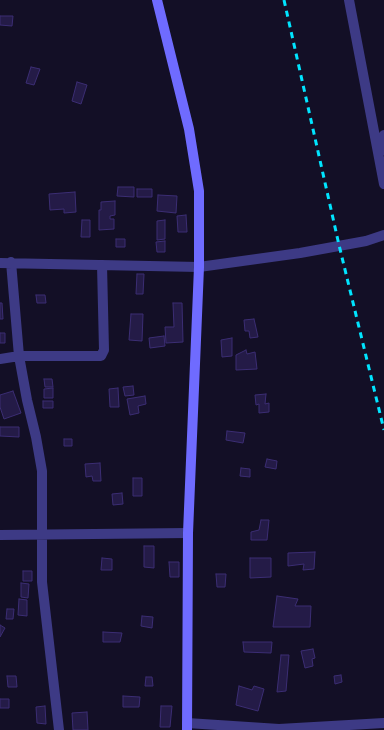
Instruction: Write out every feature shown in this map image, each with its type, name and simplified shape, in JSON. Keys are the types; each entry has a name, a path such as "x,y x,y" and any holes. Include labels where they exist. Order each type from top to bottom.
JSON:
{"street":[{"path":"157,0 189,129 199,191 199,267 188,533 187,727 280,730 381,726"},
{"path":"349,0 384,184"},
{"path":"379,156 384,135"},
{"path":"0,263 11,262 199,267 300,253 366,241 384,235"},
{"path":"11,262 19,356 42,471 42,582 59,730"},
{"path":"0,359 19,356 101,356 104,350 102,265"},
{"path":"0,535 188,533"}],"building":[{"path":"0,16 13,16 12,26 0,25"},
{"path":"31,67 40,69 34,85 26,83"},
{"path":"77,82 87,85 81,104 72,101"},
{"path":"118,187 134,187 134,197 117,196"},
{"path":"137,189 152,189 152,197 137,197"},
{"path":"75,192 76,212 64,213 64,209 50,210 49,194"},
{"path":"158,195 177,196 176,213 157,211"},
{"path":"115,201 115,215 110,216 110,219 114,219 114,229 99,230 99,210 101,210 101,202"},
{"path":"186,215 187,232 178,232 177,216"},
{"path":"82,220 90,220 90,237 81,237"},
{"path":"165,220 165,239 157,240 157,221"},
{"path":"116,239 125,239 125,247 116,247"},
{"path":"165,241 165,252 157,252 156,242"},
{"path":"137,274 144,274 143,294 136,294"},
{"path":"36,295 45,295 46,303 37,303"},
{"path":"0,303 2,303 3,319 0,319"},
{"path":"173,303 182,303 183,342 166,343 165,327 174,327"},
{"path":"131,314 143,314 142,341 129,340"},
{"path":"254,319 258,337 250,338 249,331 245,331 244,320"},
{"path":"0,333 5,333 5,343 0,343"},
{"path":"164,336 165,346 150,348 149,338"},
{"path":"232,338 232,356 222,357 221,340"},
{"path":"246,350 247,354 255,352 257,369 236,370 236,355"},
{"path":"44,379 52,379 53,387 45,387"},
{"path":"133,386 134,395 125,396 123,387"},
{"path":"53,388 53,398 44,398 44,389"},
{"path":"118,388 119,407 110,407 109,389"},
{"path":"13,391 21,413 4,419 0,407 0,395"},
{"path":"266,394 265,404 269,403 269,412 259,413 259,404 256,405 255,395"},
{"path":"145,396 146,404 138,406 139,413 130,415 127,399"},
{"path":"43,401 53,401 53,408 43,408"},
{"path":"0,427 19,427 19,437 0,436"},
{"path":"227,431 245,433 243,443 226,440"},
{"path":"64,439 72,439 72,446 64,446"},
{"path":"267,459 277,461 276,469 265,467"},
{"path":"100,463 101,481 93,481 92,476 86,477 85,464"},
{"path":"241,468 250,469 250,477 240,476"},
{"path":"133,478 142,478 142,496 133,496"},
{"path":"122,493 123,504 113,505 112,494"},
{"path":"261,520 269,520 267,540 251,540 251,532 259,530"},
{"path":"144,546 154,546 154,568 144,567"},
{"path":"315,552 314,569 303,570 304,564 288,566 288,553"},
{"path":"102,558 112,559 112,570 101,570"},
{"path":"250,558 271,558 271,577 250,578"},
{"path":"169,562 179,562 179,577 170,577"},
{"path":"23,571 32,571 32,581 23,581"},
{"path":"216,574 226,574 225,587 217,587"},
{"path":"21,583 29,584 28,598 21,597"},
{"path":"277,596 298,599 295,606 311,606 310,627 273,627"},
{"path":"19,599 27,600 27,616 18,615"},
{"path":"7,609 14,609 13,619 6,619"},
{"path":"142,616 153,617 152,628 141,626"},
{"path":"0,625 5,628 0,637"},
{"path":"103,632 122,633 120,642 103,642"},
{"path":"243,642 272,642 271,653 244,652"},
{"path":"313,649 315,658 312,659 313,666 305,668 301,651"},
{"path":"281,655 289,655 286,691 277,692"},
{"path":"341,675 342,682 335,684 334,676"},
{"path":"7,676 16,676 17,687 8,687"},
{"path":"146,677 152,677 153,686 145,686"},
{"path":"239,686 252,690 254,686 264,689 258,711 236,705"},
{"path":"123,696 140,697 139,707 123,707"},
{"path":"0,699 9,699 9,708 0,708"},
{"path":"45,706 46,724 37,723 36,707"},
{"path":"161,706 172,706 170,727 160,727"},
{"path":"87,712 88,730 73,730 72,713"}],"railway":[{"path":"284,0 339,245 384,430"}]}
